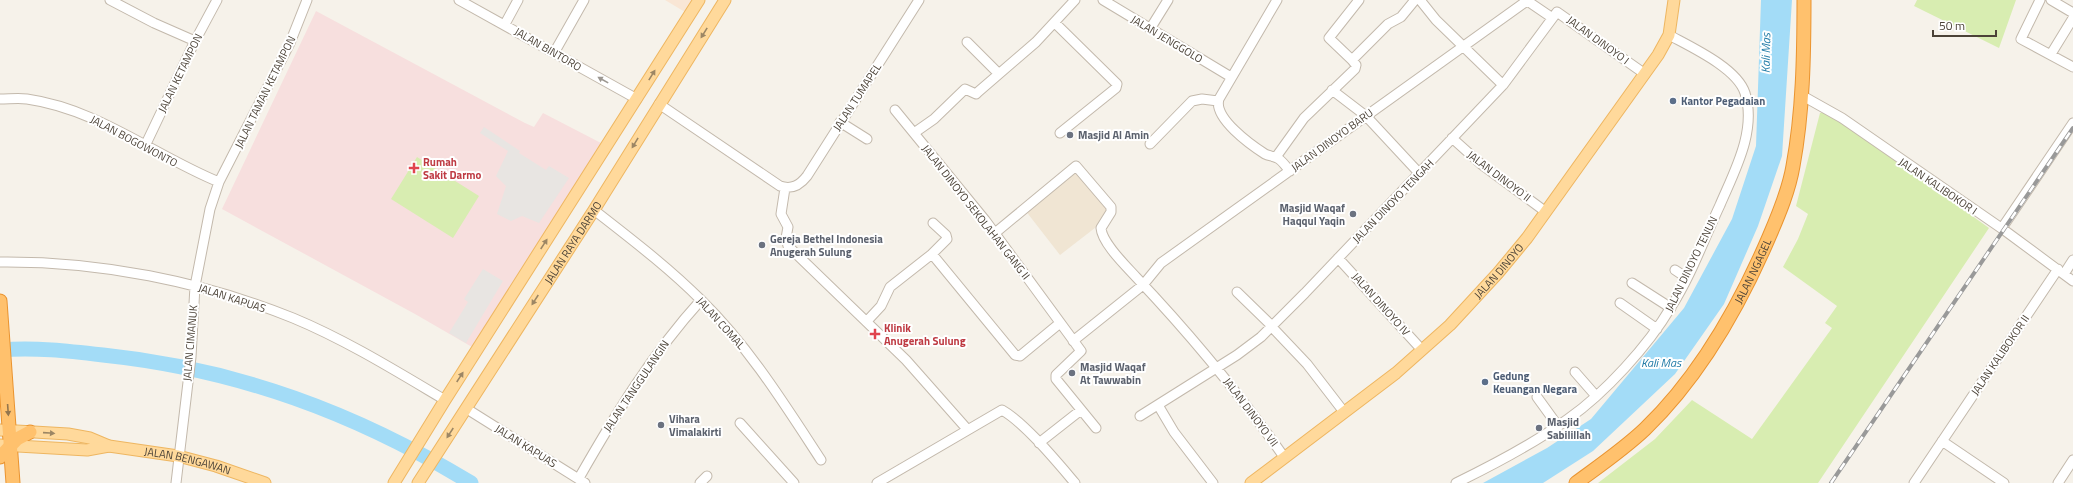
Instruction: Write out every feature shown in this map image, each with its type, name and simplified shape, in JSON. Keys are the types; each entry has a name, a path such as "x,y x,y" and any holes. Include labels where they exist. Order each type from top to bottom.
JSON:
{"highway":[{"name":"JALAN NGAGEL","path":"1576,483 1624,447 1656,418 1698,367 1733,311 1758,263 1790,181 1796,143 1800,95 1804,0"},
{"path":"0,301 6,445 13,483"},
{"path":"0,457 6,445 30,432"}],"main road":[{"name":"JALAN RAYA DARMO","path":"394,483 699,0"},
{"name":"JALAN RAYA DARMO","path":"420,480 594,210 725,0"},
{"name":"JALAN DINOYO","path":"1251,483 1396,374 1450,325 1498,273 1546,212 1664,46 1669,35 1674,0"},
{"name":"JALAN BENGAWAN","path":"5,430 90,438 109,446 178,456 216,466 265,483"},
{"name":"JALAN BENGAWAN","path":"6,445 87,450 109,446"}],"street":[{"path":"110,0 154,23 195,41"},
{"name":"JALAN KETAMPON","path":"145,146 195,41 217,0"},
{"name":"JALAN TAMAN KETAMPON","path":"219,182 287,50 307,0"},
{"name":"JALAN BINTORO","path":"459,0 505,24 637,99"},
{"path":"505,24 518,0"},
{"path":"554,53 584,0"},
{"name":"JALAN TUMAPEL","path":"788,188 804,180 919,0"},
{"path":"914,132 934,119 965,89 976,94 998,73 1021,56 1055,23 1075,0"},
{"name":"JALAN JENGGOLO","path":"1103,0 1231,78"},
{"path":"1150,29 1168,0"},
{"path":"1277,0 1218,101 1218,106 1237,134 1266,154 1276,157 1290,171"},
{"path":"1276,157 1304,118 1355,69 1356,65 1352,60 1329,38 1359,0"},
{"path":"1352,60 1388,24 1398,19 1415,0"},
{"path":"1420,0 1436,20 1503,85"},
{"path":"1527,0 1551,17"},
{"name":"JALAN DINOYO BARU","path":"1073,341 1143,285 1161,263 1527,0"},
{"path":"2040,0 2021,39 2023,42 2051,54 2073,67"},
{"path":"2051,0 2073,13"},
{"name":"JALAN DINOYO I","path":"1551,17 1557,12 1560,13 1645,74"},
{"name":"JALAN DINOYO TENGAH","path":"1140,416 1246,349 1271,326 1503,85 1551,17"},
{"path":"2051,54 2073,18"},
{"path":"1055,23 1117,84 1116,88 1060,133"},
{"name":"JALAN DINOYO TENUN","path":"1456,483 1558,426 1596,396 1657,329 1671,308 1686,278 1740,156 1746,134 1747,106 1745,93 1729,72 1669,35"},
{"path":"967,42 998,73"},
{"path":"1332,90 1366,116 1419,173"},
{"name":"JALAN KALIBOKOR I","path":"1800,95 1836,115 2002,228 2073,281"},
{"name":"JALAN BOGOWONTO","path":"0,99 27,99 80,113 105,124 184,167 219,182"},
{"path":"1150,144 1192,102 1202,99 1218,101"},
{"path":"659,104 788,188 781,214 788,227 786,238 788,246 906,360 967,429"},
{"name":"JALAN DINOYO SEKOLAHAN GANG II","path":"894,110 914,132 995,233 1073,341"},
{"path":"840,122 867,139"},
{"path":"2002,228 2073,123"},
{"name":"JALAN DINOYO II","path":"1452,138 1481,164 1546,212"},
{"name":"JALAN DINOYO VII","path":"995,233 1073,166 1077,166 1111,207 1111,212 1101,228 1103,235 1118,257 1217,368 1284,457"},
{"name":"JALAN CIMANUK","path":"176,483 186,388 191,357 195,286 210,209 219,182"},
{"name":"JALAN COMAL","path":"594,210 664,266 701,300 742,347 787,409 821,460"},
{"path":"867,321 882,306 890,287 932,254 947,237 933,223"},
{"path":"932,254 1015,355 1020,356 1058,320"},
{"name":"JALAN DINOYO IV","path":"1338,258 1358,277 1422,350"},
{"name":"JALAN KALIBOKOR II","path":"1914,483 2061,272 2073,260"},
{"name":"JALAN KAPUAS","path":"0,262 43,262 86,267 164,278 195,286 293,318 348,345 445,400"},
{"path":"1675,270 1686,278"},
{"path":"1632,283 1671,308"},
{"path":"1238,292 1307,364 1344,412"},
{"name":"JALAN TANGGULANGIN","path":"582,481 610,422 655,356 701,300"},
{"path":"1620,303 1657,329"},
{"path":"1073,341 1081,351 1080,354 1056,376 1056,379 1096,428"},
{"path":"1575,372 1596,396"},
{"path":"1537,397 1558,426"},
{"path":"1158,405 1174,432 1212,483"},
{"name":"JALAN KAPUAS","path":"467,409 582,481"},
{"path":"877,483 967,429 1002,410 1009,414 1039,443 1075,483"},
{"path":"1039,443 1081,410"},
{"path":"740,423 794,483"},
{"path":"1942,441 2004,483"},
{"path":"2058,483 2073,460"},
{"path":"700,483 707,476"}],"shaded area":[{"path":"665,0 693,0 685,12"},
{"name":"Rumah Sakit Darmo","path":"316,11 525,123 534,127 543,113 601,143 472,347 415,314 222,209"},
{"path":"484,127 520,151 519,153 546,170 549,166 569,178 539,223 522,216 511,221 497,214 506,186 496,176 508,151 480,133"},
{"path":"1076,166 1110,209 1100,224 1060,255 1025,210"},
{"path":"483,269 503,281 466,343 449,333 468,302 464,299"}],"green space":[{"path":"1917,0 2016,0 1999,48 1914,6"},
{"path":"1827,112 1989,228 1818,483 1598,483 1655,439 1692,400 1752,439 1832,328 1825,323 1837,306 1783,267 1798,239 1808,214 1796,206 1820,113"},
{"path":"417,157 479,196 453,238 391,199"}],"water":[{"name":"Kali Mas","path":"1761,0 1792,0 1782,156 1758,226 1724,304 1675,374 1593,451 1543,483 1483,483 1547,448 1591,419 1684,308 1732,219 1756,146"}],"waterway":[{"path":"0,350 39,349 103,355 201,371 248,383 339,415 384,435 471,483"}],"railway":[{"path":"1831,483 2073,128"}],"place":[{"name":"Kantor Pegadaian","path":"1673,101"},
{"name":"Masjid Al Amin","path":"1070,135"},
{"name":"Rumah Sakit Darmo","path":"414,168"},
{"name":"Masjid Waqaf Haqqul Yaqin","path":"1353,214"},
{"name":"Gereja Bethel Indonesia Anugerah Sulung","path":"762,245"},
{"name":"Klinik Anugerah Sulung","path":"875,334"},
{"name":"Masjid Waqaf At Tawwabin","path":"1072,373"},
{"name":"Gedung Keuangan Negara","path":"1485,382"},
{"name":"Vihara Vimalakirti","path":"661,425"},
{"name":"Masjid Sabilillah","path":"1539,428"}]}
